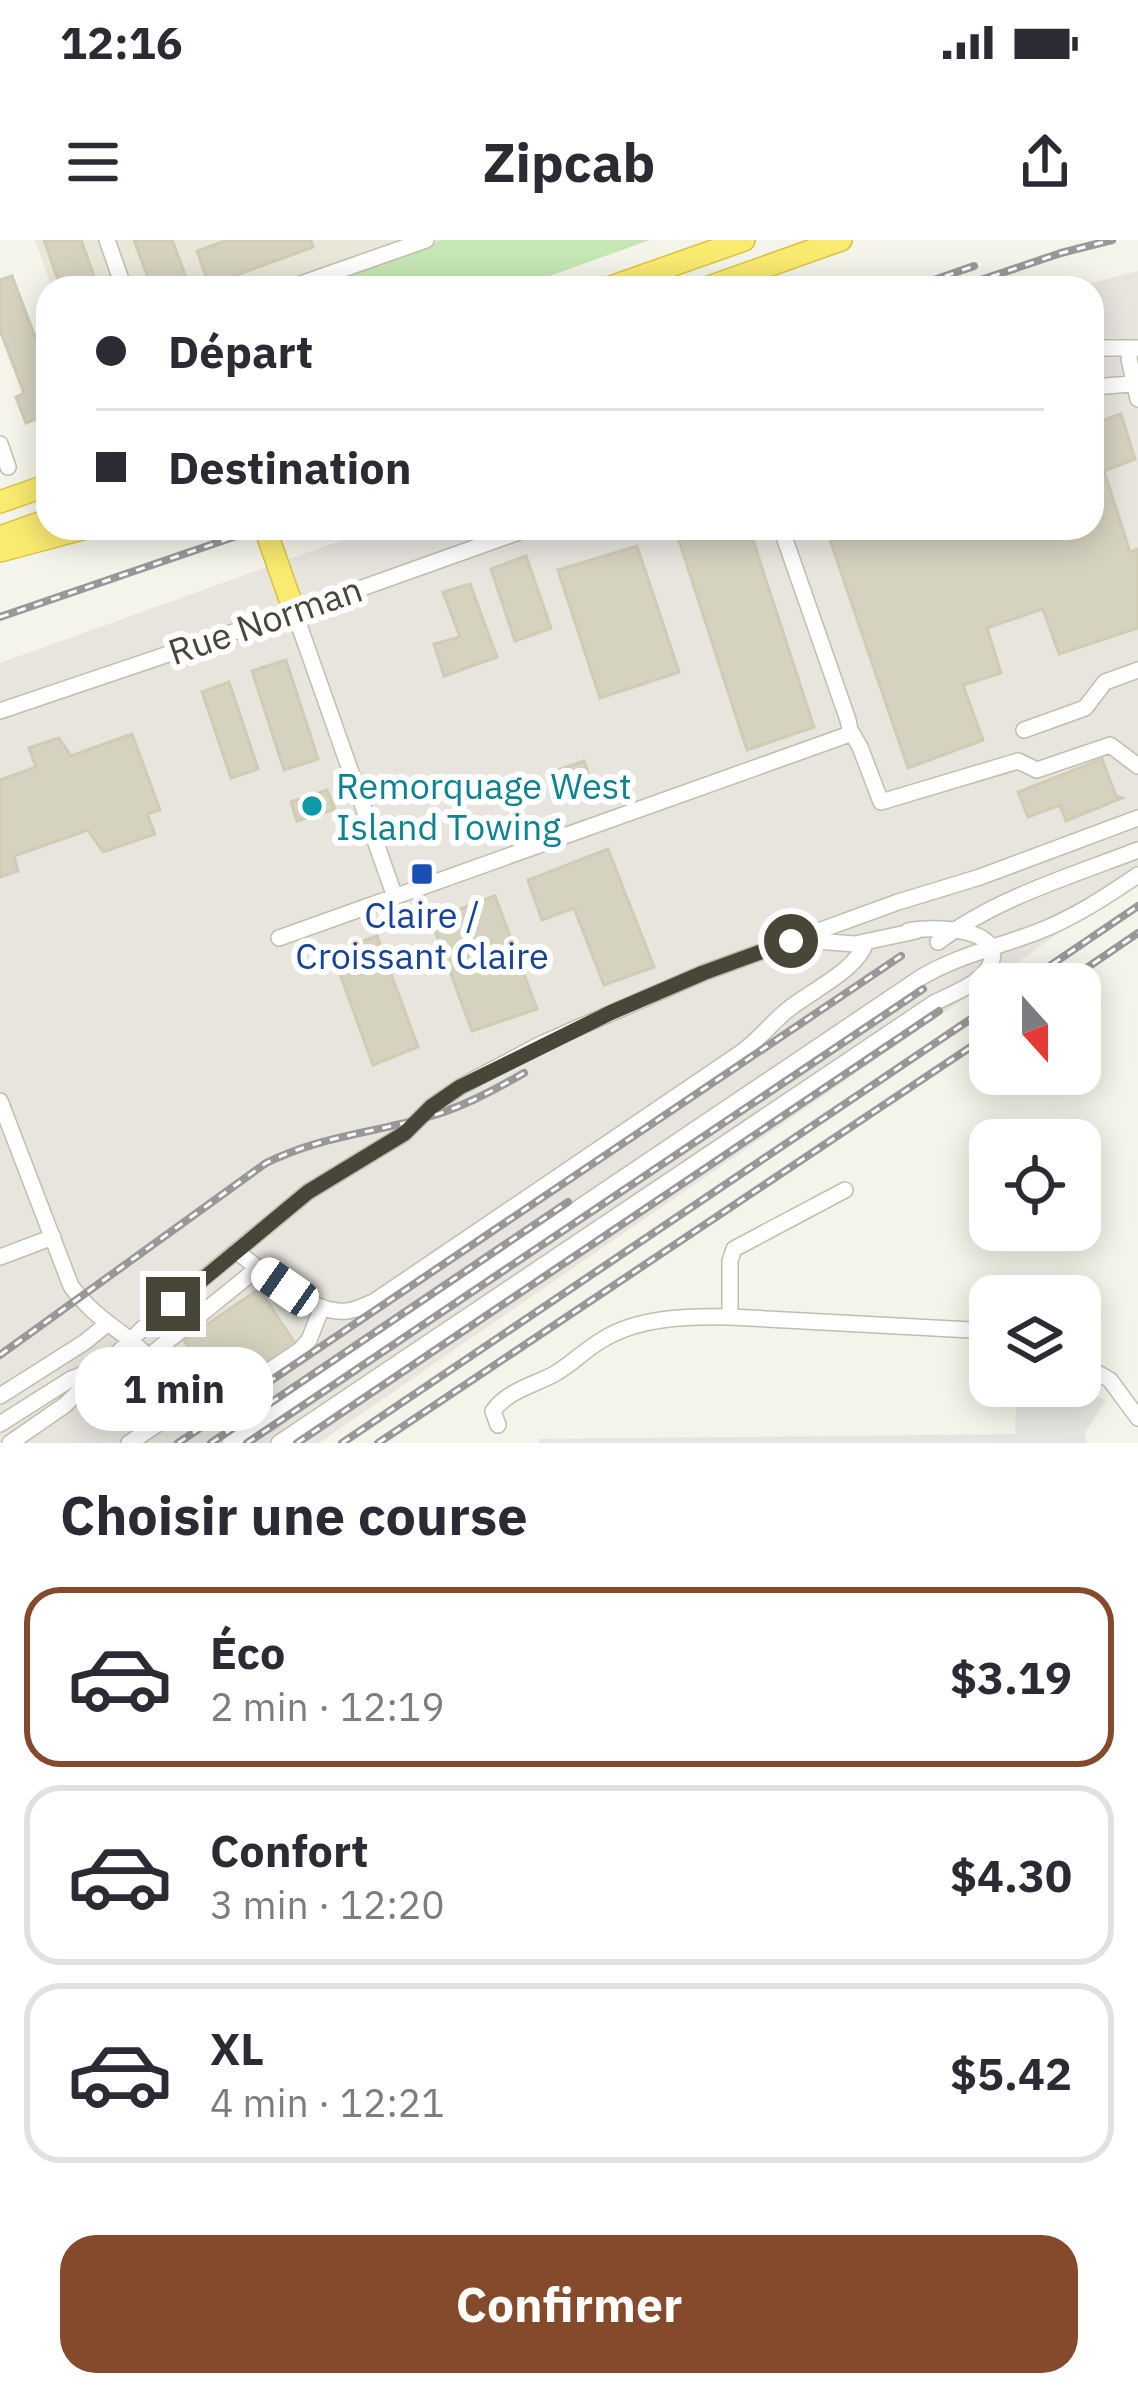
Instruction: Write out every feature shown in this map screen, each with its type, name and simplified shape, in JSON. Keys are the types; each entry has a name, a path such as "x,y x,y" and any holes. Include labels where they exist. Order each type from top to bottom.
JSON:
{"highway":[{"path":"642,276 744,240"},
{"path":"740,276 842,240"},
{"path":"0,502 36,489"},
{"path":"0,537 36,524"},
{"path":"0,551 41,540"},
{"path":"269,540 294,611"}],"street":[{"path":"107,240 120,276"},
{"path":"323,276 426,240"},
{"path":"1104,388 1135,392 1129,359 1134,348"},
{"path":"0,444 8,467"},
{"name":"Rue Norman","path":"0,711 496,540"},
{"path":"785,540 850,730 881,802 1018,761 1037,770 1110,745 1138,766"},
{"path":"294,611 395,897"},
{"path":"1024,730 1085,707 1105,682 1138,670"},
{"path":"279,938 837,740 850,730"},
{"path":"10,1443 52,1415 131,1340 308,1192 405,1133 460,1087 703,973 1138,818"},
{"path":"938,942 1024,895 1138,850"},
{"path":"230,1443 900,991 946,964 1075,916 1138,875"},
{"path":"279,1443 986,971 992,960 989,949 973,934 957,929 927,928 866,942 824,944 813,933"},
{"path":"908,931 925,932 938,942 946,964 943,991 934,1003"},
{"path":"236,1251 322,1307 348,1311 375,1301 752,1045 783,1013 851,963 866,942"},
{"path":"0,1101 71,1286 87,1308 148,1357 190,1419 200,1417 300,1350 322,1307"},
{"path":"730,1317 730,1261 736,1246 844,1190"},
{"path":"0,1257 52,1237"},
{"path":"148,1357 258,1268"},
{"path":"498,1425 493,1411 501,1400 555,1374 599,1341 617,1332 678,1318 969,1330"},
{"path":"0,1396 107,1324"},
{"path":"171,1390 203,1369"},
{"path":"0,1424 71,1379 87,1373 94,1376"},
{"path":"1101,1375 1111,1380 1138,1418"},
{"path":"129,1443 215,1386"}],"shaded area":[{"path":"35,240 441,240 340,276 48,276"},
{"path":"1138,271 1138,879 1016,963 969,963 969,995 319,1443 0,1443 0,663 343,540 1104,540 1104,280"},
{"path":"1101,1398 1106,1400 1085,1433 1087,1443 539,1443 539,1439 1015,1434 1016,1407 1101,1407"}],"green space":[{"path":"441,240 650,240 550,276 340,276"}],"building":[{"path":"44,240 81,240 94,276 57,276"},
{"path":"134,240 172,240 186,276 148,276"},
{"path":"228,240 311,240 313,247 234,276 206,276 197,251"},
{"path":"12,276 36,339 36,419 26,423 16,397 24,393 0,330 0,280"},
{"path":"1121,414 1135,459 1104,471 1104,420"},
{"path":"1104,471 1130,552 1138,549 1138,628 1059,654 1043,609 987,628 1001,673 963,685 983,740 908,768 830,540 1104,540"},
{"path":"679,540 753,540 814,727 747,750"},
{"path":"637,546 679,672 600,698 558,570"},
{"path":"526,556 551,628 515,641 491,569"},
{"path":"470,584 497,657 444,676 434,644 460,637 443,592"},
{"path":"286,660 318,759 284,770 252,671"},
{"path":"229,682 258,769 231,778 202,692"},
{"path":"132,734 160,810 147,814 155,834 103,852 88,830 14,856 18,871 0,877 0,780 36,767 29,748 59,738 71,756"},
{"path":"1102,759 1116,796 1122,798 1066,821 1060,805 1028,817 1018,792"},
{"path":"584,761 595,792 569,801 558,770"},
{"name":"Remorquage West Island Towing","path":"327,790 335,809 297,821 291,802"},
{"path":"608,849 654,967 604,985 574,908 542,920 528,880"},
{"path":"495,896 537,1009 472,1031 431,920"},
{"path":"377,936 418,1047 373,1065 332,952"},
{"path":"259,1289 297,1346 222,1397 184,1340"}],"railway":[{"path":"993,276 1112,240"},
{"path":"945,276 974,266"},
{"path":"0,617 225,540"},
{"path":"1054,963 1138,906"},
{"path":"1094,963 1138,933"},
{"path":"178,1443 901,956"},
{"path":"247,1443 923,989"},
{"path":"297,1443 939,1011"},
{"path":"342,1443 969,1020"},
{"path":"378,1443 969,1048"},
{"path":"0,1355 266,1163 324,1142 447,1111 524,1073"},
{"path":"211,1443 568,1202"}],"place":[{"name":"Remorquage West Island Towing","path":"312,806"},
{"name":"Claire / Croissant Claire","path":"422,874"}],"route":[{"path":"173,1304 308,1192 405,1133 460,1087 610,1013 791,941"}]}
